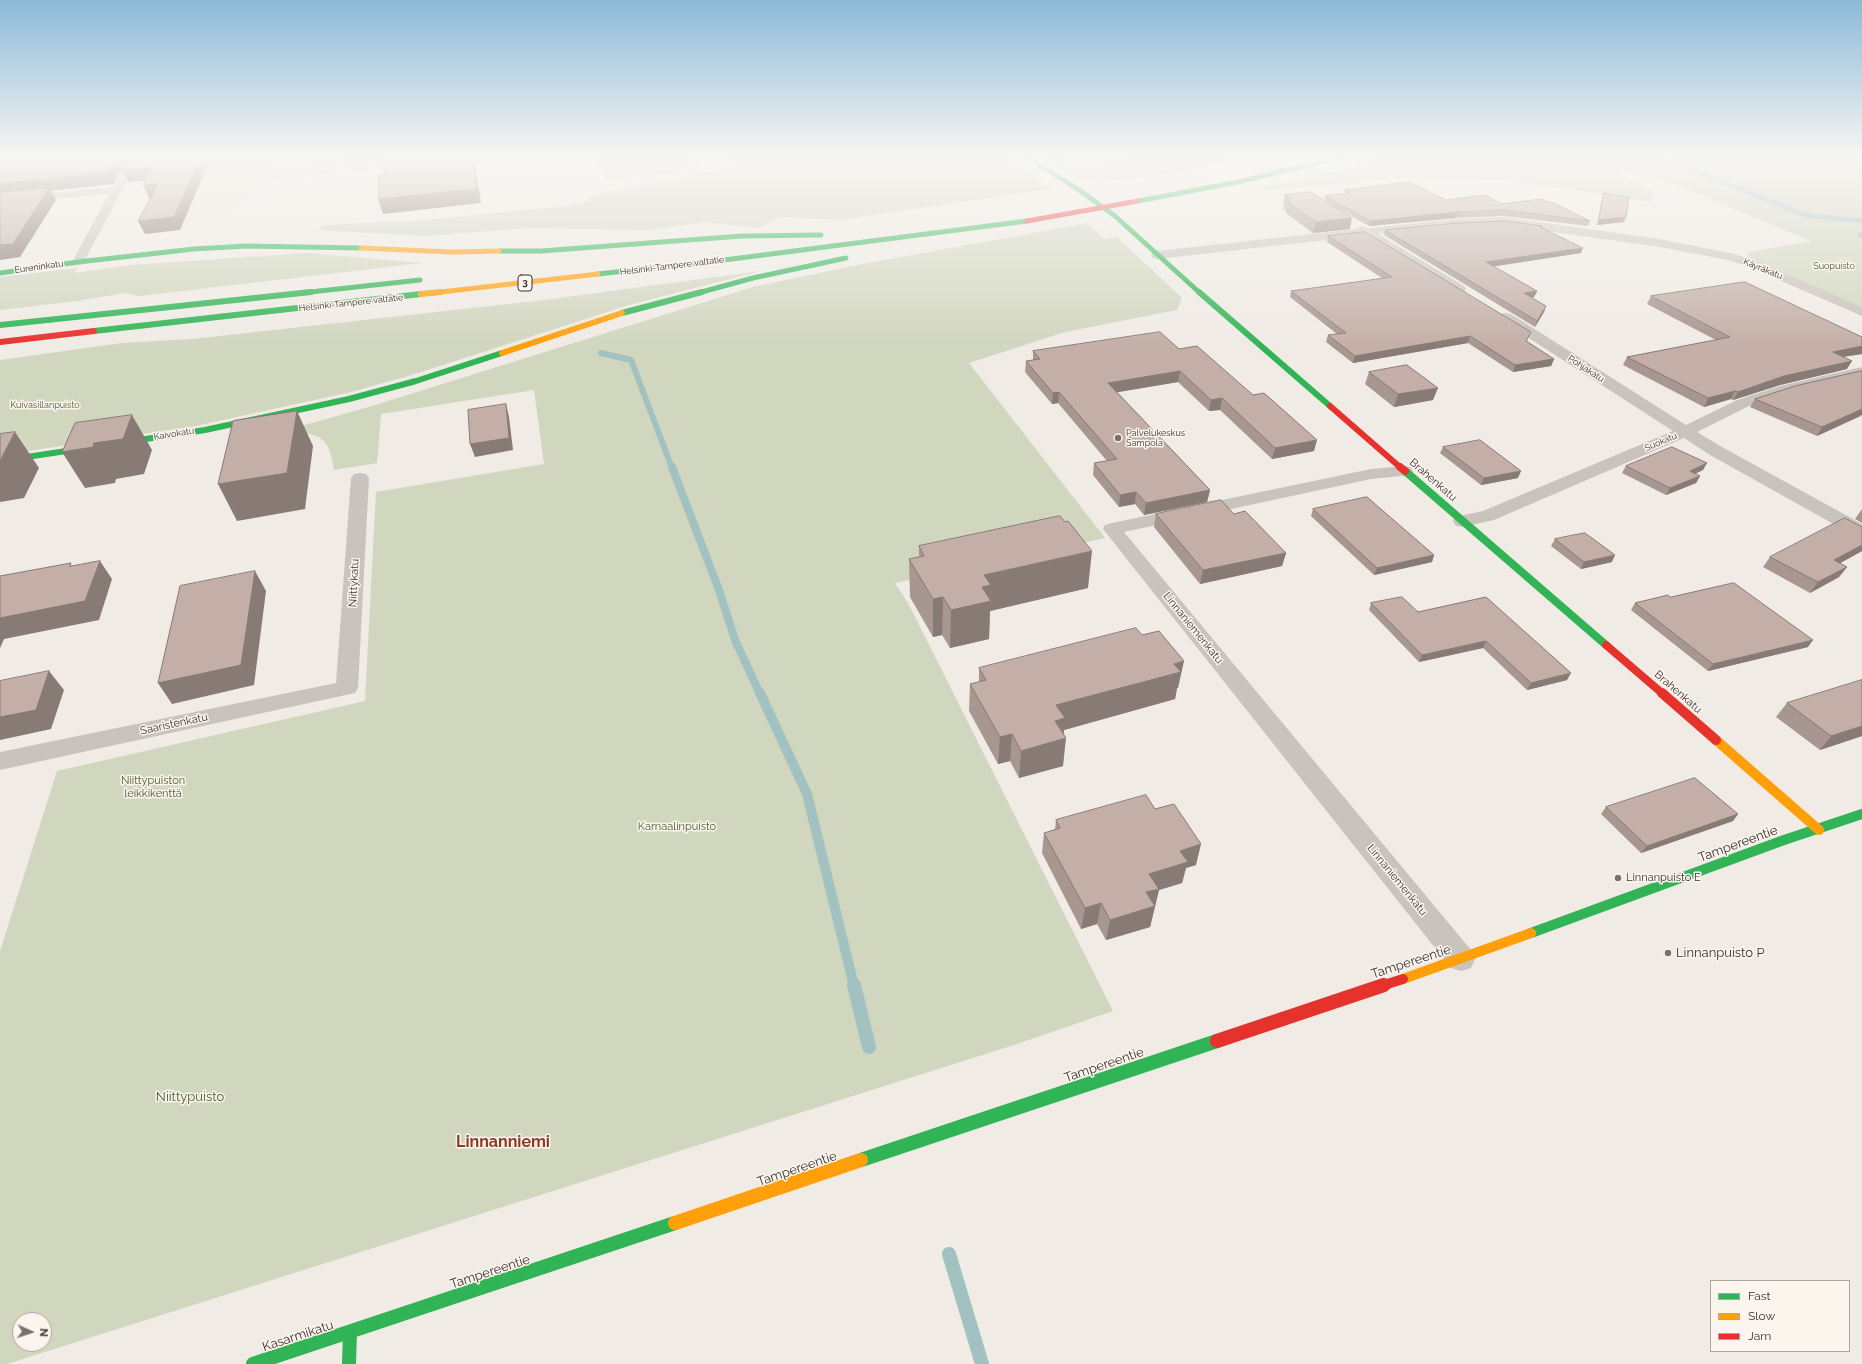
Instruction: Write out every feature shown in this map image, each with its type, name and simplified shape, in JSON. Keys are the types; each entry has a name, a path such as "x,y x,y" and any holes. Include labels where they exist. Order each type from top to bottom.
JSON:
{"main road":[{"name":"Helsinki-Tampere valtatie","path":"0,342 732,259 1028,221"},
{"path":"916,245 970,236 1037,221"},
{"name":"Brahenkatu","path":"1120,221 1157,255 1404,471 1819,830"},
{"name":"Eureninkatu","path":"0,272 186,250 246,246 305,246 452,252 542,251 742,236 825,235"},
{"name":"Helsinki-Tampere valtatie","path":"710,248 825,235"},
{"name":"Kaivokatu","path":"0,461 205,430 349,399 416,381 649,305 754,278 854,257"},
{"name":"Helsinki-Tampere valtatie","path":"0,325 426,279"},
{"name":"Tampereentie","path":"350,1332 1461,959 1784,840 1819,830 1862,814"},
{"path":"349,1364 350,1332"},
{"name":"Kasarmikatu","path":"253,1364 350,1332"}],"street":[{"path":"78,262 100,221"},
{"path":"1347,221 1471,296"},
{"name":"Käyräkatu","path":"1157,255 1456,223 1503,221 1660,243 1730,257 1753,264 1862,312"},
{"name":"Pohjakatu","path":"1491,308 1684,432 1862,532"},
{"name":"Suokatu","path":"1462,521 1488,516 1684,432 1743,403 1785,389 1862,372"},
{"name":"Linnaniemenkatu","path":"1404,471 1371,474 1112,528 1461,959"},
{"name":"Niittykatu","path":"347,688 360,478"},
{"name":"Saaristenkatu","path":"0,761 347,688"}],"green space":[{"path":"416,221 773,221 759,228 705,222 649,230 529,228 426,236 319,230 322,225"},
{"name":"Suopuisto","path":"1762,221 1862,221 1862,307 1746,259 1749,252 1811,241"},
{"name":"Karnaalinpuisto","path":"1088,223 1104,239 1117,237 1182,298 1177,310 1065,332 969,363 1105,538 895,583 908,603 1113,1011 1017,1044 52,1350 52,1312 12,1312 12,1352 45,1352 7,1364 0,1364 0,951 57,771 365,701 376,492 544,464 534,390 381,414 377,463 334,470 332,458 326,443 308,433 287,430 372,406 753,287 852,266"},
{"path":"307,253 423,263 139,296 125,293 76,301 0,310 0,277 77,268 75,273 130,265"},
{"name":"Kuivasillanpuisto","path":"761,271 629,305 415,374 351,392 191,427 0,455 0,360 122,343 192,339 544,300"}],"building":[{"path":"0,221 28,221 13,244 0,245"},
{"path":"1505,221 1542,226 1540,227 1583,248 1486,262 1537,291 1524,293 1546,306 1537,321 1385,230 1458,223"},
{"path":"1365,232 1531,332 1526,341 1554,359 1515,365 1470,336 1355,356 1328,335 1346,333 1291,291 1392,277 1328,236"},
{"path":"1745,282 1862,337 1862,346 1833,352 1852,361 1784,376 1738,392 1735,391 1708,398 1627,357 1730,337 1651,296"},
{"name":"Palvelukeskus Sampola","path":"1160,332 1179,349 1197,346 1253,395 1264,393 1317,440 1275,448 1222,398 1211,400 1180,371 1108,383 1210,490 1146,503 1136,492 1120,495 1094,463 1117,459 1059,392 1053,393 1026,361 1040,359 1033,351"},
{"path":"1407,365 1438,388 1398,394 1369,372"},
{"path":"1862,371 1862,409 1822,427 1755,399 1795,386"},
{"path":"506,404 509,438 470,444 468,410"},
{"path":"297,411 287,473 218,484 233,421"},
{"path":"132,415 123,439 94,443 93,447 62,452 75,423"},
{"path":"15,432 0,461 0,434"},
{"path":"1480,440 1521,471 1484,478 1443,447"},
{"path":"1672,447 1707,463 1690,471 1700,476 1670,488 1626,466"},
{"path":"1367,497 1434,555 1377,568 1313,509"},
{"path":"1221,500 1234,514 1245,511 1286,553 1203,570 1156,514"},
{"path":"1060,516 1065,522 1068,521 1092,551 984,575 991,585 982,587 991,601 951,610 943,597 933,599 909,559 924,556 919,546"},
{"path":"1845,518 1862,527 1862,545 1834,560 1847,567 1818,582 1770,557"},
{"path":"1585,533 1615,555 1584,562 1555,539"},
{"path":"100,561 85,601 0,618 0,576 71,563 70,566"},
{"path":"255,571 241,665 158,683 180,586"},
{"path":"1734,583 1813,640 1713,664 1635,603 1668,595 1670,597"},
{"path":"1402,597 1418,612 1486,597 1571,673 1531,683 1486,641 1422,655 1371,603"},
{"path":"1136,628 1142,635 1159,631 1184,661 1174,664 1181,672 1056,705 1065,718 1055,721 1066,738 1021,751 1012,734 1000,737 970,684 986,680 979,668"},
{"path":"49,671 36,710 0,717 0,681"},
{"path":"1862,680 1862,726 1831,736 1787,703"},
{"path":"1695,778 1738,814 1647,846 1606,807"},
{"path":"1146,795 1155,809 1174,804 1201,844 1180,851 1188,862 1149,874 1159,889 1146,892 1155,906 1110,920 1101,903 1085,908 1044,833 1060,828 1056,820"}],"waterway":[{"path":"1862,235 1860,235 1862,236"},
{"path":"601,353 631,360 672,468"},
{"path":"672,467 719,590 735,640 760,694"},
{"path":"760,693 807,794 854,986"},
{"path":"854,985 869,1047"},
{"path":"949,1254 982,1364"}],"traffic: fast":[{"path":"598,274 732,259 1027,221"},
{"path":"1120,221 1219,310 1330,406"},
{"path":"499,251 541,251 742,236 821,235"},
{"path":"78,262 194,249 246,246 361,248"},
{"path":"622,313 753,278 846,258"},
{"path":"0,273 78,262"},
{"path":"0,325 420,280"},
{"path":"94,331 421,294"},
{"path":"205,430 349,399 416,381 502,353"},
{"path":"0,461 205,430"},
{"path":"1405,471 1606,645"},
{"path":"1531,933 1784,840 1862,814"},
{"path":"861,1160 1217,1041"},
{"path":"253,1364 675,1223"},
{"path":"349,1364 350,1332"}],"traffic: slow":[{"path":"361,248 452,252 499,251"},
{"path":"421,294 598,274"},
{"path":"502,353 622,313"},
{"path":"1716,740 1819,830"},
{"path":"1403,979 1531,933"},
{"path":"675,1223 861,1160"}],"traffic: jam":[{"path":"0,342 94,331"},
{"path":"1330,406 1405,471"},
{"path":"1606,645 1716,740"},
{"path":"1217,1041 1403,979"}],"place":[{"name":"Palvelukeskus Sampola","path":"1118,438"},
{"name":"Linnanpuisto E","path":"1618,878"},
{"name":"Linnanpuisto P","path":"1668,953"}],"district":[{"name":"Linnanniemi","path":"503,1142"}],"park label":[{"name":"Niittypuiston leikkikenttä","path":"153,787"},
{"name":"Niittypuisto","path":"190,1097"}]}
